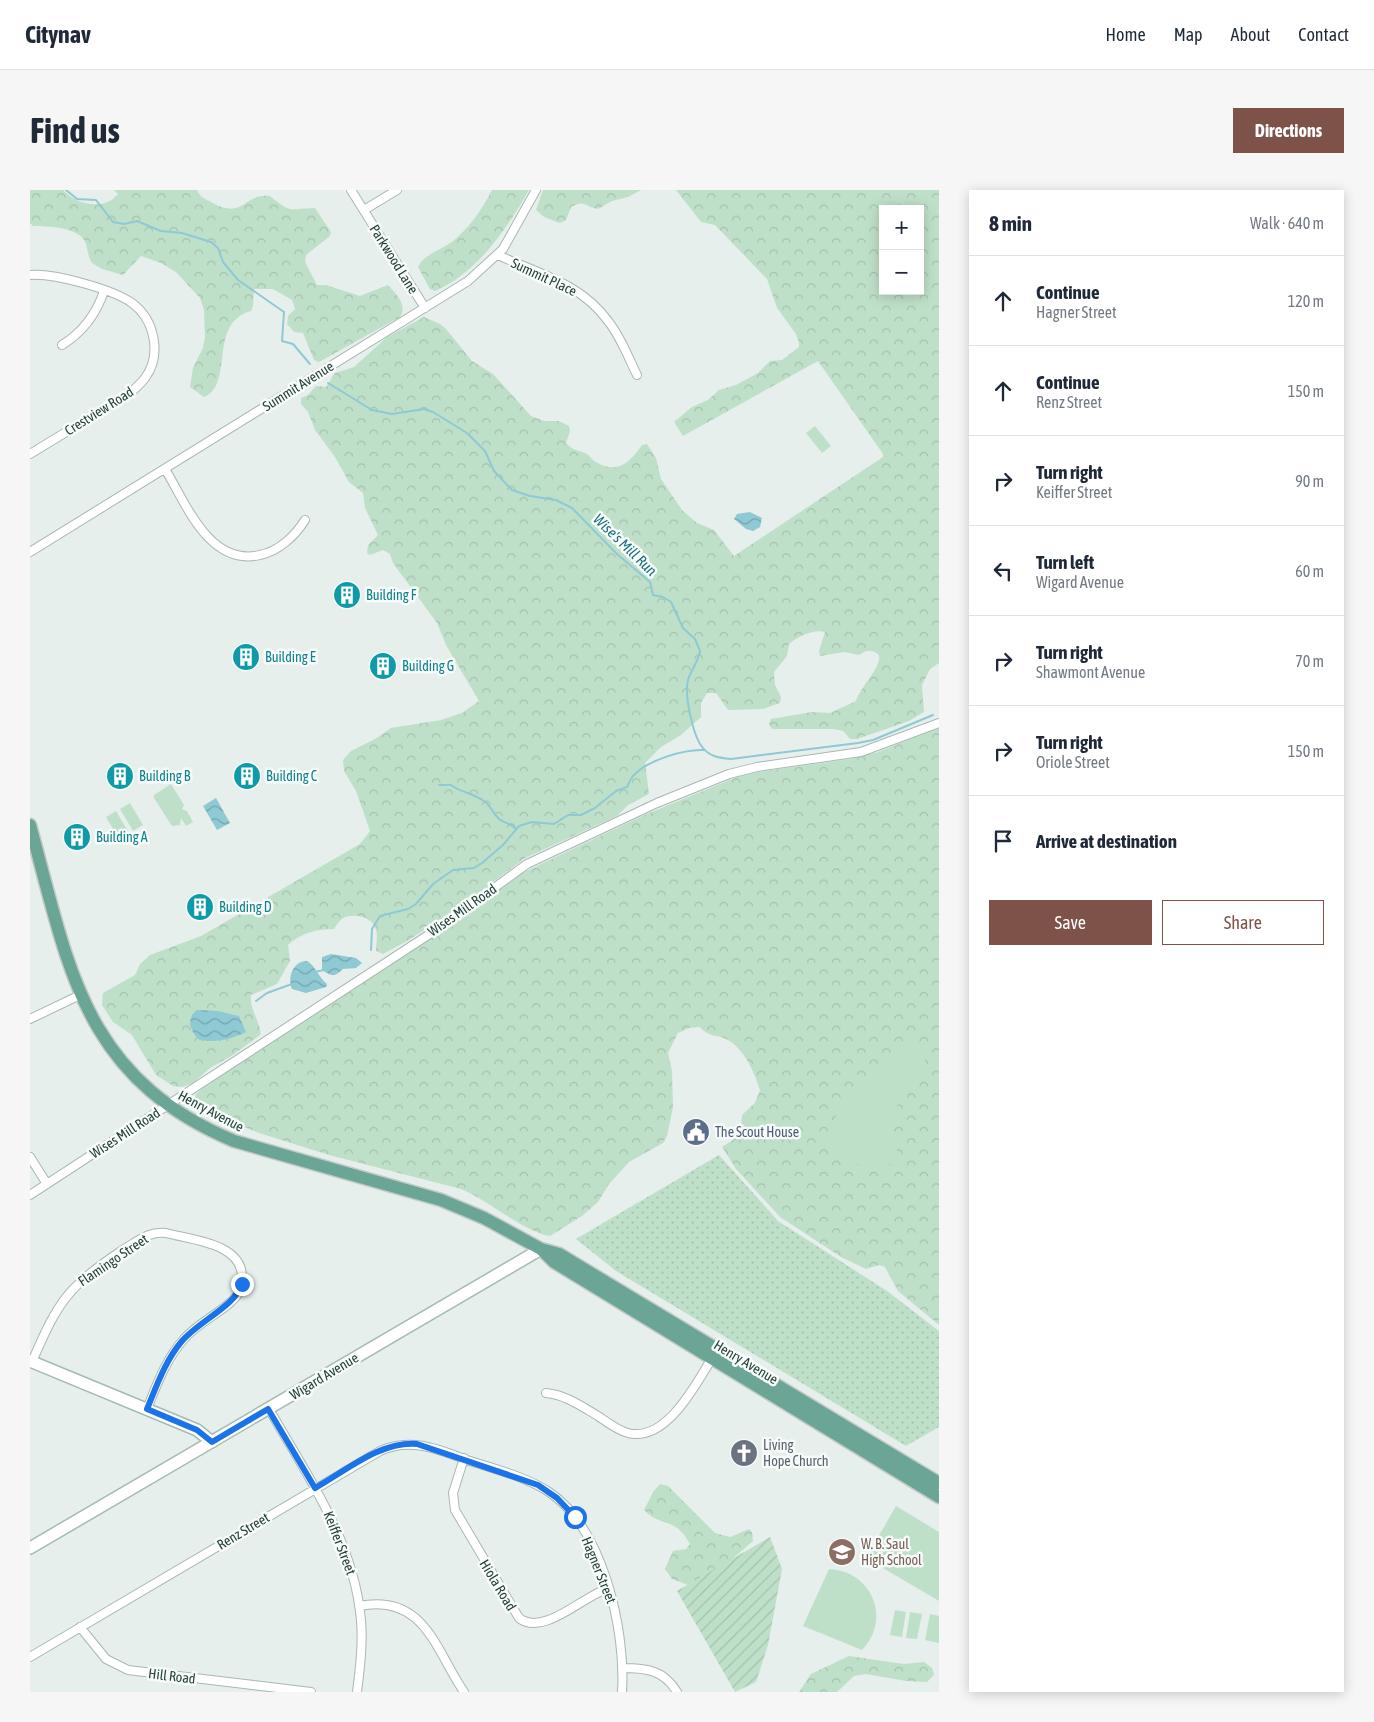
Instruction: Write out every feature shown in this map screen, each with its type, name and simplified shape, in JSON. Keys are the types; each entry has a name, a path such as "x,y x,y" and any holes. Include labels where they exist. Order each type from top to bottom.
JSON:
{"main road":[{"name":"Henry Avenue","path":"30,825 66,958 80,995 98,1029 112,1050 144,1085 168,1105 203,1127 234,1141 441,1200 484,1218 541,1249 554,1262 939,1483"},
{"name":"Henry Avenue","path":"714,1354 939,1497"}],"street":[{"name":"Parkwood Lane","path":"352,190 424,308"},
{"name":"Parkwood Lane","path":"364,210 397,190"},
{"name":"Summit Avenue","path":"30,552 468,281 498,255 536,190"},
{"name":"Summit Place","path":"498,255 569,286 588,299 613,327 638,375"},
{"name":"Crestview Road","path":"30,275 58,277 130,302 144,316 151,329 154,344 151,368 133,390 30,454"},
{"path":"62,345 88,322 97,311 104,292"},
{"path":"164,469 206,536 219,548 231,554 251,557 270,552 291,538 305,520"},
{"name":"Wises Mill Road","path":"30,1195 442,926 519,869 535,860 666,799 729,774 757,767 861,752 939,723"},
{"path":"30,1018 80,995"},
{"path":"30,1157 47,1184"},
{"name":"Flamingo Street","path":"31,1361 51,1318 68,1292 90,1272 151,1234 166,1234 227,1251 239,1264 242,1284 233,1300 200,1323 176,1349 163,1371 147,1409"},
{"name":"Wigard Avenue","path":"30,1548 541,1249"},
{"path":"546,1393 568,1398 622,1431 642,1434 660,1425 676,1413 714,1354"},
{"path":"31,1361 197,1430 212,1442"},
{"name":"Keiffer Street","path":"268,1409 330,1514 345,1549 359,1606 361,1642 357,1692"},
{"name":"Renz Street","path":"30,1657 381,1450 399,1444 424,1445 464,1458"},
{"name":"Hiola Road","path":"464,1458 453,1493 455,1510 519,1618 532,1624 543,1623 592,1594 608,1588"},
{"name":"Hagner Street","path":"464,1458 534,1484 557,1498 579,1524 597,1558 608,1588 618,1626 623,1668 622,1692"},
{"path":"359,1606 390,1604 404,1609 417,1618 426,1629 464,1692"},
{"name":"Hill Road","path":"80,1627 106,1659 128,1670 311,1692"},
{"path":"623,1668 655,1671 666,1678 677,1692"}],"green space":[{"path":"30,190 63,190 75,199 90,204 98,204 106,203 118,194 114,190 197,190 207,200 230,209 237,208 261,196 270,196 283,206 291,209 315,208 331,232 330,236 306,255 305,262 317,285 326,285 360,296 388,285 402,304 402,313 400,317 319,362 314,360 303,333 294,332 287,324 288,316 295,309 292,300 273,289 254,289 251,311 238,318 229,328 218,380 213,390 204,397 190,387 193,368 203,348 205,337 204,310 200,298 176,272 161,263 141,256 123,275 102,269 92,263 86,244 78,234 63,229 33,226 30,223"},
{"path":"492,190 529,190 501,234 477,261 450,283 435,291 430,289 418,267 428,255 452,242 470,224"},
{"path":"543,190 641,190 628,197 612,201 598,209 583,204 571,207 566,220 560,223 544,217 536,210"},
{"path":"676,190 939,190 939,663 930,669 922,685 924,712 909,721 857,739 850,739 843,731 834,729 772,729 769,724 771,719 812,712 830,713 856,701 879,660 879,655 869,651 859,655 844,652 820,656 819,651 825,632 820,631 801,636 789,644 787,656 774,672 775,685 781,697 780,703 763,709 728,710 716,693 707,693 701,703 701,717 681,735 661,747 645,763 649,794 628,805 617,816 525,858 461,906 409,940 383,954 376,951 377,935 374,926 367,919 357,916 342,919 334,929 309,932 298,937 288,945 290,961 277,984 251,995 252,1007 260,1027 260,1035 233,1055 210,1068 193,1083 182,1087 173,1086 156,1075 132,1035 113,1022 102,1005 103,993 135,975 140,964 150,955 201,936 360,844 370,831 356,791 344,771 343,760 351,751 375,739 391,728 441,720 462,713 479,701 446,645 437,623 393,563 390,554 383,550 370,555 367,553 368,545 378,535 365,508 363,493 349,482 335,457 315,430 308,412 301,404 301,398 308,395 316,386 326,387 335,373 354,367 387,337 424,317 440,324 446,329 472,361 493,374 531,416 544,421 559,421 569,426 570,431 566,443 574,449 587,454 596,462 611,467 623,465 633,457 642,445 647,444 656,458 661,479 682,510 697,523 714,530 734,556 883,457 883,454 818,361 683,436 674,422 692,407 708,400 719,390 736,385 758,373 770,361 782,360 799,347 796,334 777,308 767,279 715,225 701,222","holes":["197,1011 236,1015 243,1033 225,1039 190,1022 191,1017"]},
{"path":"815,426 831,446 822,453 806,433"},
{"path":"939,727 939,1325 898,1291 885,1267 879,1265 866,1269 841,1257 780,1217 736,1169 722,1147 740,1135 742,1115 755,1103 760,1090 752,1069 744,1055 734,1044 724,1038 707,1033 700,1027 689,1028 678,1033 668,1053 672,1071 673,1107 667,1136 663,1143 629,1162 609,1184 598,1202 582,1216 550,1236 529,1229 461,1189 329,1155 259,1133 221,1118 194,1100 196,1094 207,1085 453,924 522,873 642,816 744,774 850,759 878,752"},
{"path":"171,784 184,805 182,809 187,811 193,822 186,826 181,818 180,825 172,826 154,798 154,795"},
{"path":"130,803 143,825 133,831 120,809"},
{"path":"116,811 129,833 119,839 106,817"},
{"path":"916,1045 925,1052 925,1061 898,1105 890,1123 891,1139 900,1155 901,1163 870,1166 856,1164 834,1148 830,1137 840,1102 845,1096 911,1046"},
{"path":"719,1155 778,1221 887,1291 939,1331 939,1427 906,1446 616,1271 576,1239"},
{"path":"660,1484 668,1486 715,1533 730,1537 749,1529 752,1532 753,1541 730,1561 688,1585 672,1579 665,1569 673,1551 686,1549 690,1544 679,1529 655,1519 644,1510 653,1492"},
{"path":"896,1506 939,1532 939,1601 866,1558"},
{"path":"770,1537 782,1569 768,1645 756,1682 735,1692 677,1591"},
{"path":"829,1569 844,1572 857,1578 866,1587 873,1599 876,1611 876,1625 871,1638 862,1650 803,1626"},
{"path":"895,1610 906,1612 902,1637 890,1635"},
{"path":"910,1612 922,1614 917,1639 906,1638"},
{"path":"930,1614 939,1616 939,1643 925,1640"},
{"path":"849,1656 904,1664 924,1662 932,1668 934,1675 927,1682 906,1681 866,1674 854,1676 837,1692 799,1692 811,1674"}],"water":[{"path":"750,512 762,518 760,527 753,531 746,529 734,519 737,514"},
{"path":"216,798 230,823 217,830 203,806"},
{"path":"331,954 356,958 362,963 356,968 343,969 335,975 331,975 322,970 322,957"},
{"path":"307,961 327,984 326,987 306,993 292,989 290,980 292,970 298,964"},
{"path":"197,1010 218,1011 239,1016 246,1032 222,1040 198,1039 190,1024 191,1017"}],"waterway":[{"name":"Wise's Mill Run","path":"66,190 77,199 96,200 113,222 124,224 137,221 161,231 182,233 211,242 218,248 223,262 238,280 284,312 282,341 293,344 310,364"},
{"name":"Wise's Mill Run","path":"328,383 372,410 392,414 424,409 433,412 467,433 485,451 494,471 512,490 530,496 556,500 572,508 617,554 650,582 653,595 663,597 671,602 683,628 695,639 700,651 688,680 687,695 696,735 703,748 712,755 731,759 858,743 873,740 933,715"},
{"path":"371,950 372,929 380,916 408,909 416,904 433,884 453,870 474,868 482,863 503,845 519,826 532,822 554,824 568,815 581,815 595,808 616,791 627,787 634,775 649,764 677,753 704,750"},
{"path":"439,785 451,785 480,798 499,819 516,829"},
{"path":"314,972 324,970"},
{"path":"256,1001 267,993 292,984"}],"place":[{"name":"Building F","path":"347,595"},
{"name":"Building E","path":"246,657"},
{"name":"Building G","path":"383,666"},
{"name":"Building B","path":"120,776"},
{"name":"Building C","path":"247,776"},
{"name":"Building A","path":"77,837"},
{"name":"Building D","path":"200,907"},
{"name":"The Scout House","path":"696,1132"},
{"name":"Living Hope Church","path":"744,1453"},
{"name":"W. B. Saul High School","path":"842,1552"}],"route":[{"path":"242,1284 237,1296 233,1300 200,1323 176,1349 165,1366 147,1409 197,1430 212,1442 268,1409 315,1488 381,1450 410,1443 432,1447 538,1485 557,1498 575,1517"}]}
